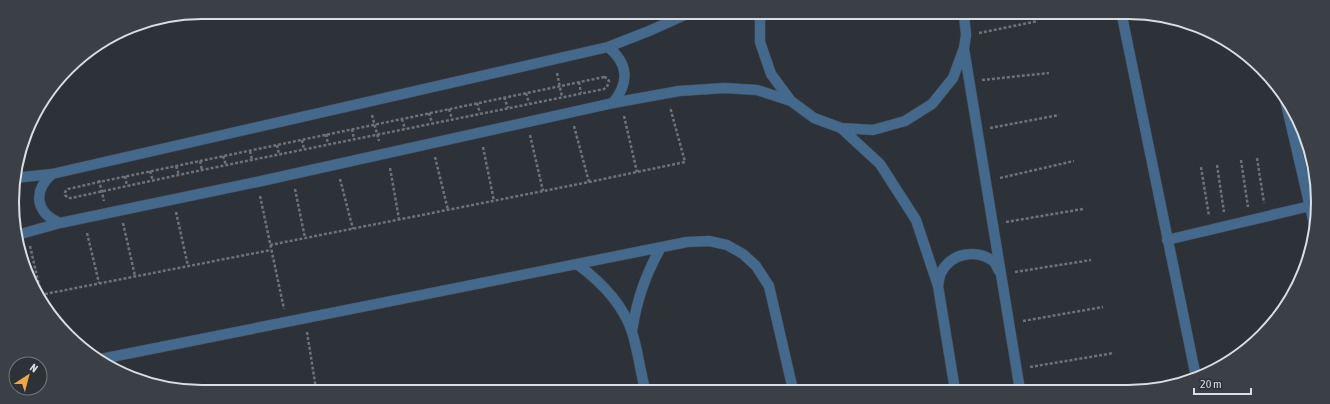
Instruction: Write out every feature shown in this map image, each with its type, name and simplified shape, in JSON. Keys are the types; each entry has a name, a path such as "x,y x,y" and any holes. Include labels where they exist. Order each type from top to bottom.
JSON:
{"street":[{"path":"21,177 52,174 608,46 649,31 676,19"},
{"path":"760,19 760,42 771,74 791,101 814,118 841,128 873,130 905,121 932,104 953,78 964,48 966,35 964,19"},
{"path":"1123,19 1195,372"},
{"path":"608,46 622,62 625,73 624,84 617,102"},
{"path":"964,48 1019,385"},
{"path":"22,234 60,223 336,165 617,102 679,91 725,88 757,90 791,101"},
{"path":"1292,121 1311,210"},
{"path":"841,128 880,164 916,220 938,286 954,385"},
{"path":"52,174 44,181 40,191 39,202 43,212 50,219 60,223"},
{"path":"1167,240 1310,206"},
{"path":"106,358 661,247 687,242 709,241 727,245 743,254 756,266 769,286 792,385"},
{"path":"632,331 642,288 650,267 661,247"},
{"path":"938,286 942,272 951,260 965,254 980,254 994,262 1001,275"},
{"path":"577,264 594,277 610,293 622,311 632,331 644,385"}],"path":[{"path":"966,35 1038,21"},
{"path":"554,59 562,97 589,182"},
{"path":"970,81 1049,73"},
{"path":"604,77 609,81 608,87 604,89 279,154 102,192 71,198 66,197 65,195 66,190 68,189 124,176 579,82 604,77"},
{"path":"579,82 581,93"},
{"path":"526,93 529,104"},
{"path":"270,245 685,162 666,94"},
{"path":"504,98 508,108"},
{"path":"369,101 385,154 399,219"},
{"path":"617,102 637,172"},
{"path":"477,103 480,113"},
{"path":"449,109 452,119"},
{"path":"429,113 432,123"},
{"path":"978,131 1059,115"},
{"path":"402,119 405,129"},
{"path":"527,122 543,191"},
{"path":"352,129 354,139"},
{"path":"480,132 494,201"},
{"path":"326,134 328,144"},
{"path":"302,140 304,149"},
{"path":"432,143 448,210"},
{"path":"277,145 279,154"},
{"path":"250,151 252,160"},
{"path":"223,156 226,165"},
{"path":"1257,158 1266,216"},
{"path":"1241,160 1251,220"},
{"path":"200,161 202,170"},
{"path":"986,181 1074,161"},
{"path":"95,164 107,213"},
{"path":"336,165 353,229"},
{"path":"1217,165 1226,226"},
{"path":"176,166 179,175"},
{"path":"1201,167 1212,229"},
{"path":"150,171 153,180"},
{"path":"292,174 305,238"},
{"path":"124,176 127,186"},
{"path":"257,182 286,321"},
{"path":"173,200 188,266"},
{"path":"993,224 1083,210"},
{"path":"120,211 135,276"},
{"path":"84,218 98,283"},
{"path":"23,236 34,275"},
{"path":"44,293 271,250"},
{"path":"1001,275 1091,260"},
{"path":"1009,324 1104,307"},
{"path":"305,317 315,385"},
{"path":"1017,370 1114,353"}]}
